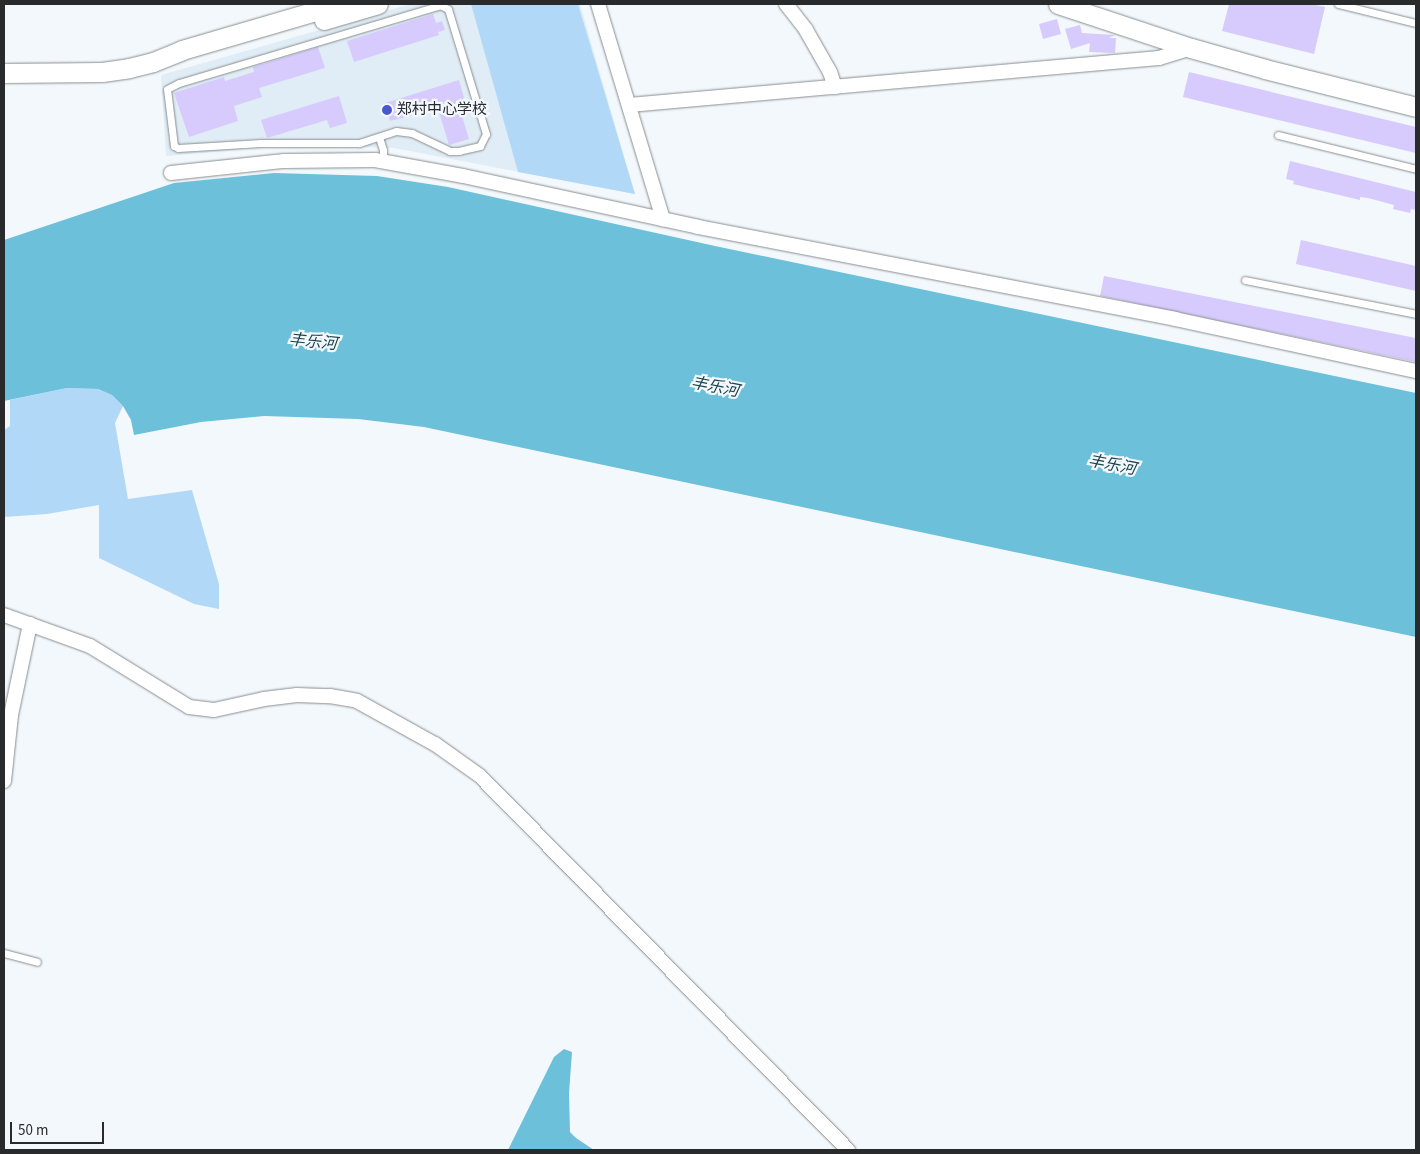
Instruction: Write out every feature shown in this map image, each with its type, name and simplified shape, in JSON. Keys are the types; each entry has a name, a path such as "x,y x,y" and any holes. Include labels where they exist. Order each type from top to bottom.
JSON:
{"street":[{"path":"4,73 102,72 153,62 186,61 335,11 378,4"},
{"path":"598,4 663,219"},
{"path":"786,4 806,30 830,72 835,87"},
{"path":"1058,4 1191,48 1283,74 1416,107"},
{"path":"629,105 1159,58 1191,48"},
{"path":"171,173 284,161 383,162 463,176 663,219 1175,319 1416,371"},
{"path":"4,615 90,646 188,707 214,710 264,699 297,695 344,698 357,701 383,714 435,744 480,776 848,1150"},
{"path":"4,781 11,715 30,624"}],"lane":[{"path":"1338,4 1416,23"},
{"path":"440,5 448,9 486,134 484,141 480,146 454,152 403,131 396,130 359,143 261,142 178,148 173,143 167,89 180,83 336,36 440,5"},
{"path":"335,11 336,36"},
{"path":"1278,135 1416,169"},
{"path":"379,136 383,150 383,162"},
{"path":"1245,280 1416,314"},
{"path":"4,953 37,962"}],"shaded area":[{"name":"郑村中心学校","path":"411,4 580,4 635,194 394,148 291,145 166,156 161,75"},
{"path":"471,4 578,4 635,194 518,172"},
{"path":"67,388 98,389 112,395 123,406 115,423 128,499 192,490 219,584 219,609 194,604 99,558 99,505 47,514 4,517 4,430 10,426 10,400"}],"water":[{"name":"丰乐河","path":"274,173 377,176 448,187 715,246 1416,393 1416,637 424,427 358,419 264,416 201,422 134,435 131,420 123,406 112,395 98,389 67,388 4,401 4,240 174,183"},
{"path":"564,1049 572,1052 569,1093 570,1132 594,1150 508,1150 554,1057"}],"building":[{"path":"1229,4 1311,4 1325,7 1314,54 1222,31"},
{"path":"433,14 436,23 442,21 445,30 438,32 439,35 354,62 347,41"},
{"path":"1057,19 1061,34 1043,39 1039,24"},
{"path":"1080,25 1082,33 1115,35 1109,38 1116,38 1115,53 1089,52 1090,43 1071,49 1065,29"},
{"path":"318,47 325,68 259,88 262,97 234,106 238,121 189,137 174,93 224,77 225,81 254,72 253,67"},
{"path":"1189,72 1416,127 1416,153 1183,97"},
{"path":"459,80 464,98 458,103 469,139 449,145 438,109 390,121 385,103"},
{"path":"339,96 347,123 330,128 327,120 267,138 261,120"},
{"path":"1290,161 1416,192 1416,210 1411,209 1410,213 1393,209 1394,205 1368,198 1360,197 1360,200 1293,184 1294,181 1286,179"},
{"path":"1301,240 1416,266 1416,291 1296,264"},
{"path":"1104,276 1416,338 1416,362 1100,296"}],"place":[{"name":"郑村中心学校","path":"387,110"}]}
